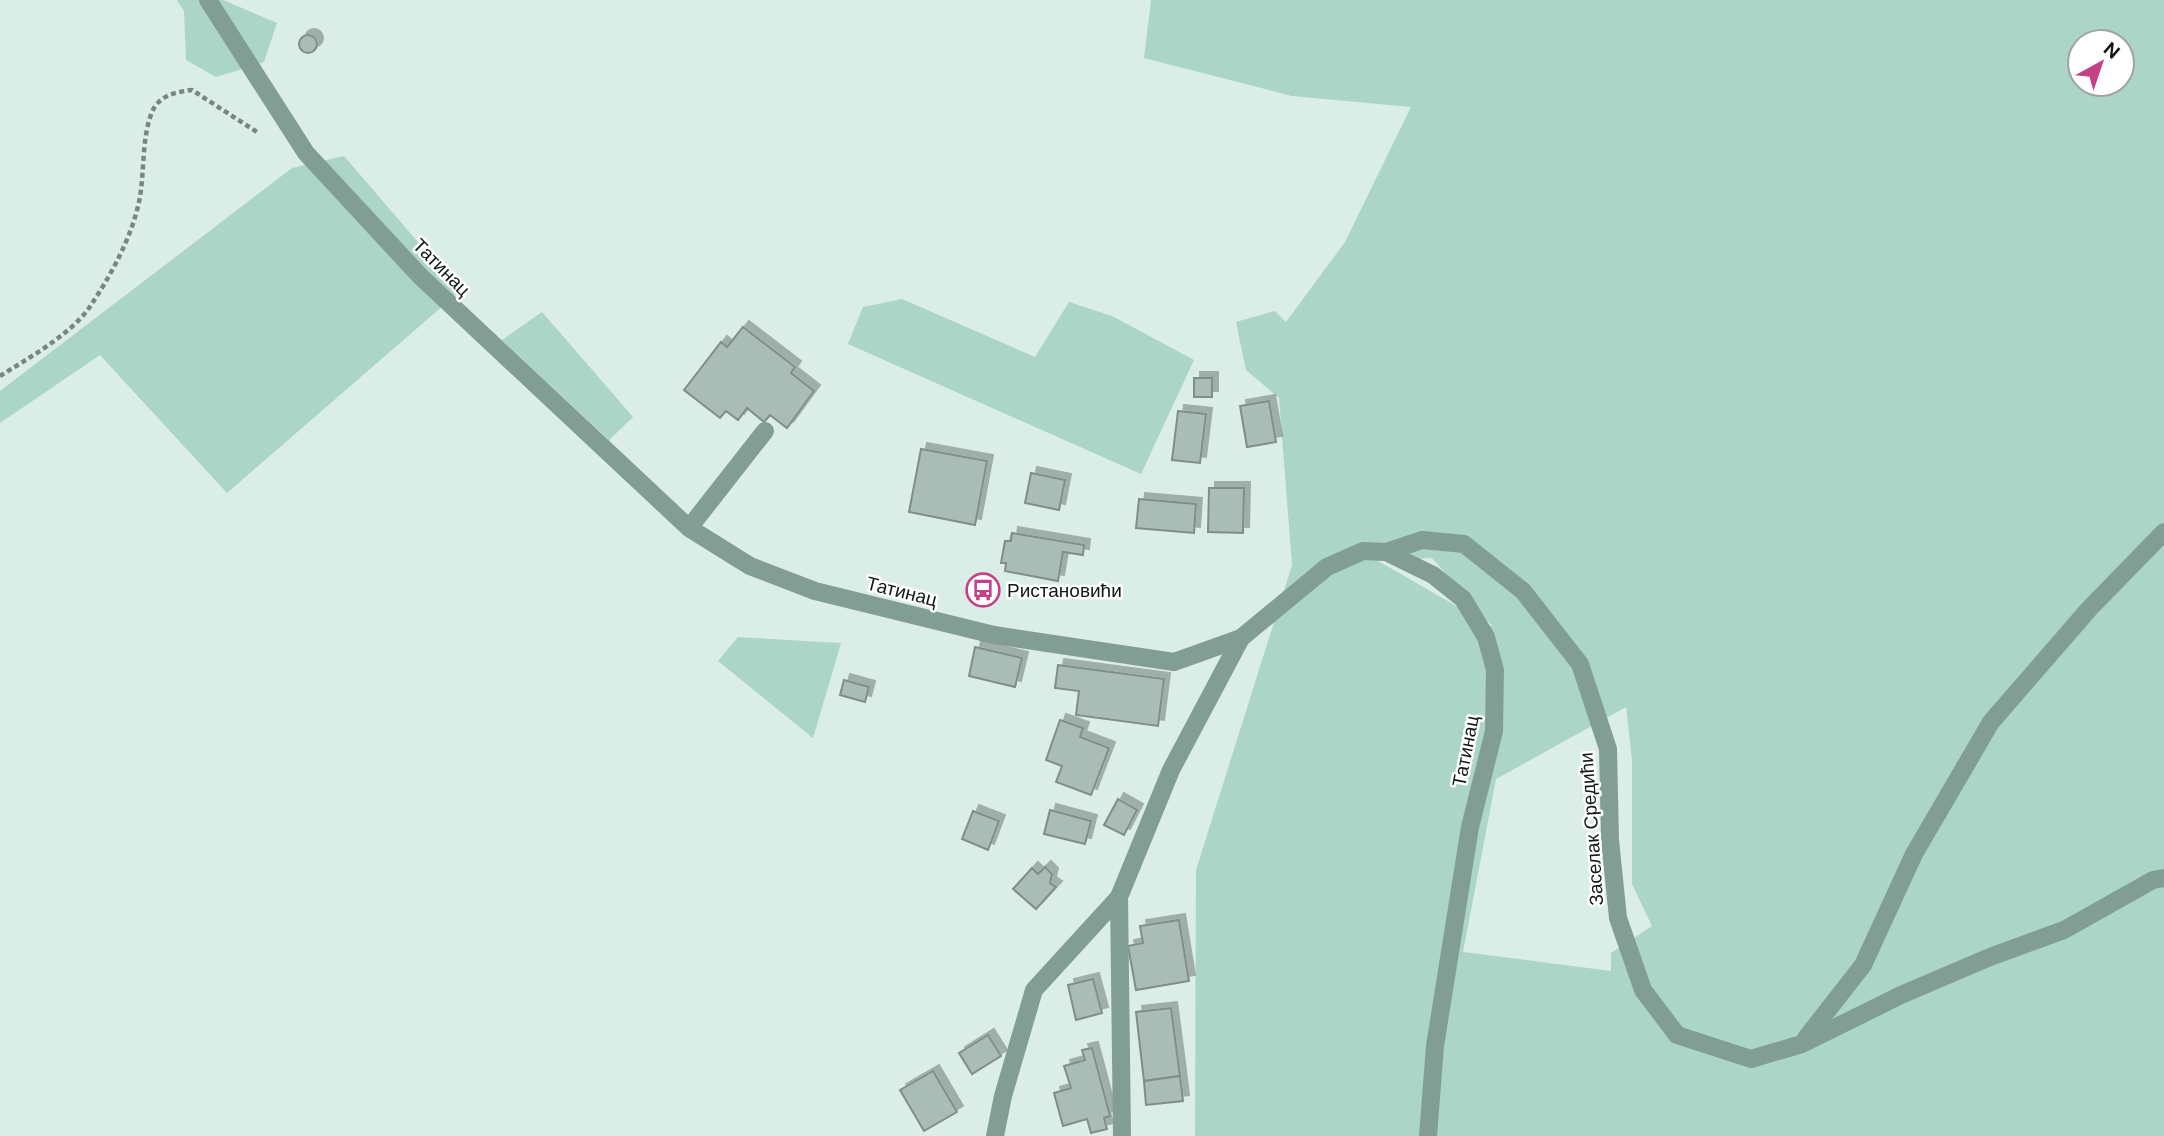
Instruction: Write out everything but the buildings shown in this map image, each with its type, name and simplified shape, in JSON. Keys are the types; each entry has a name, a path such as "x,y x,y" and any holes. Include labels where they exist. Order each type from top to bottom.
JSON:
{"street":[{"name":"Татинац","path":"208,0 306,153 419,276 688,528 750,566 815,591 993,635 1174,662 1241,638 1327,567 1363,551 1386,552 1433,575 1463,599 1486,637 1495,670 1494,731 1466,854 1435,1046 1428,1136"},
{"path":"688,528 765,430"},
{"path":"1802,1044 1863,965 1914,855 1991,722 2089,609 2164,533"},
{"name":"Заселак Средићи","path":"1386,552 1422,540 1464,544 1523,591 1580,664 1608,749 1610,840 1618,918 1643,990 1677,1035 1751,1059 1802,1044 1901,995 1990,957 2064,930 2152,880 2164,878"},
{"name":"Татинац","path":"995,1136 1003,1096 1034,990 1119,897 1171,770 1241,638"},
{"name":"Татинац","path":"1119,897 1122,1136"}],"path":[{"path":"0,376 45,347 87,311 114,267 139,203 144,147 153,110 170,93 192,90 256,132 306,153"}],"green space":[{"path":"177,0 223,0 277,23 264,62 216,77 186,60 184,11"},
{"path":"1151,0 2164,0 2164,1136 1195,1136 1196,870 1292,565 1279,398 1246,370 1236,322 1275,311 1286,322 1345,242 1411,107 1292,96 1144,58","holes":["1432,558 1493,627 1378,561","1626,707 1632,759 1632,884 1652,926 1611,953 1611,971 1463,952 1496,779"]},
{"path":"344,156 460,291 227,493 100,355 0,423 0,391 292,168"},
{"path":"902,299 1035,357 1069,302 1112,316 1194,360 1141,474 848,344 863,307"},
{"path":"542,312 633,417 609,440 502,340"},
{"path":"738,637 841,643 813,738 718,661"}],"place":[{"name":"Ристановићи","path":"983,590"}]}
